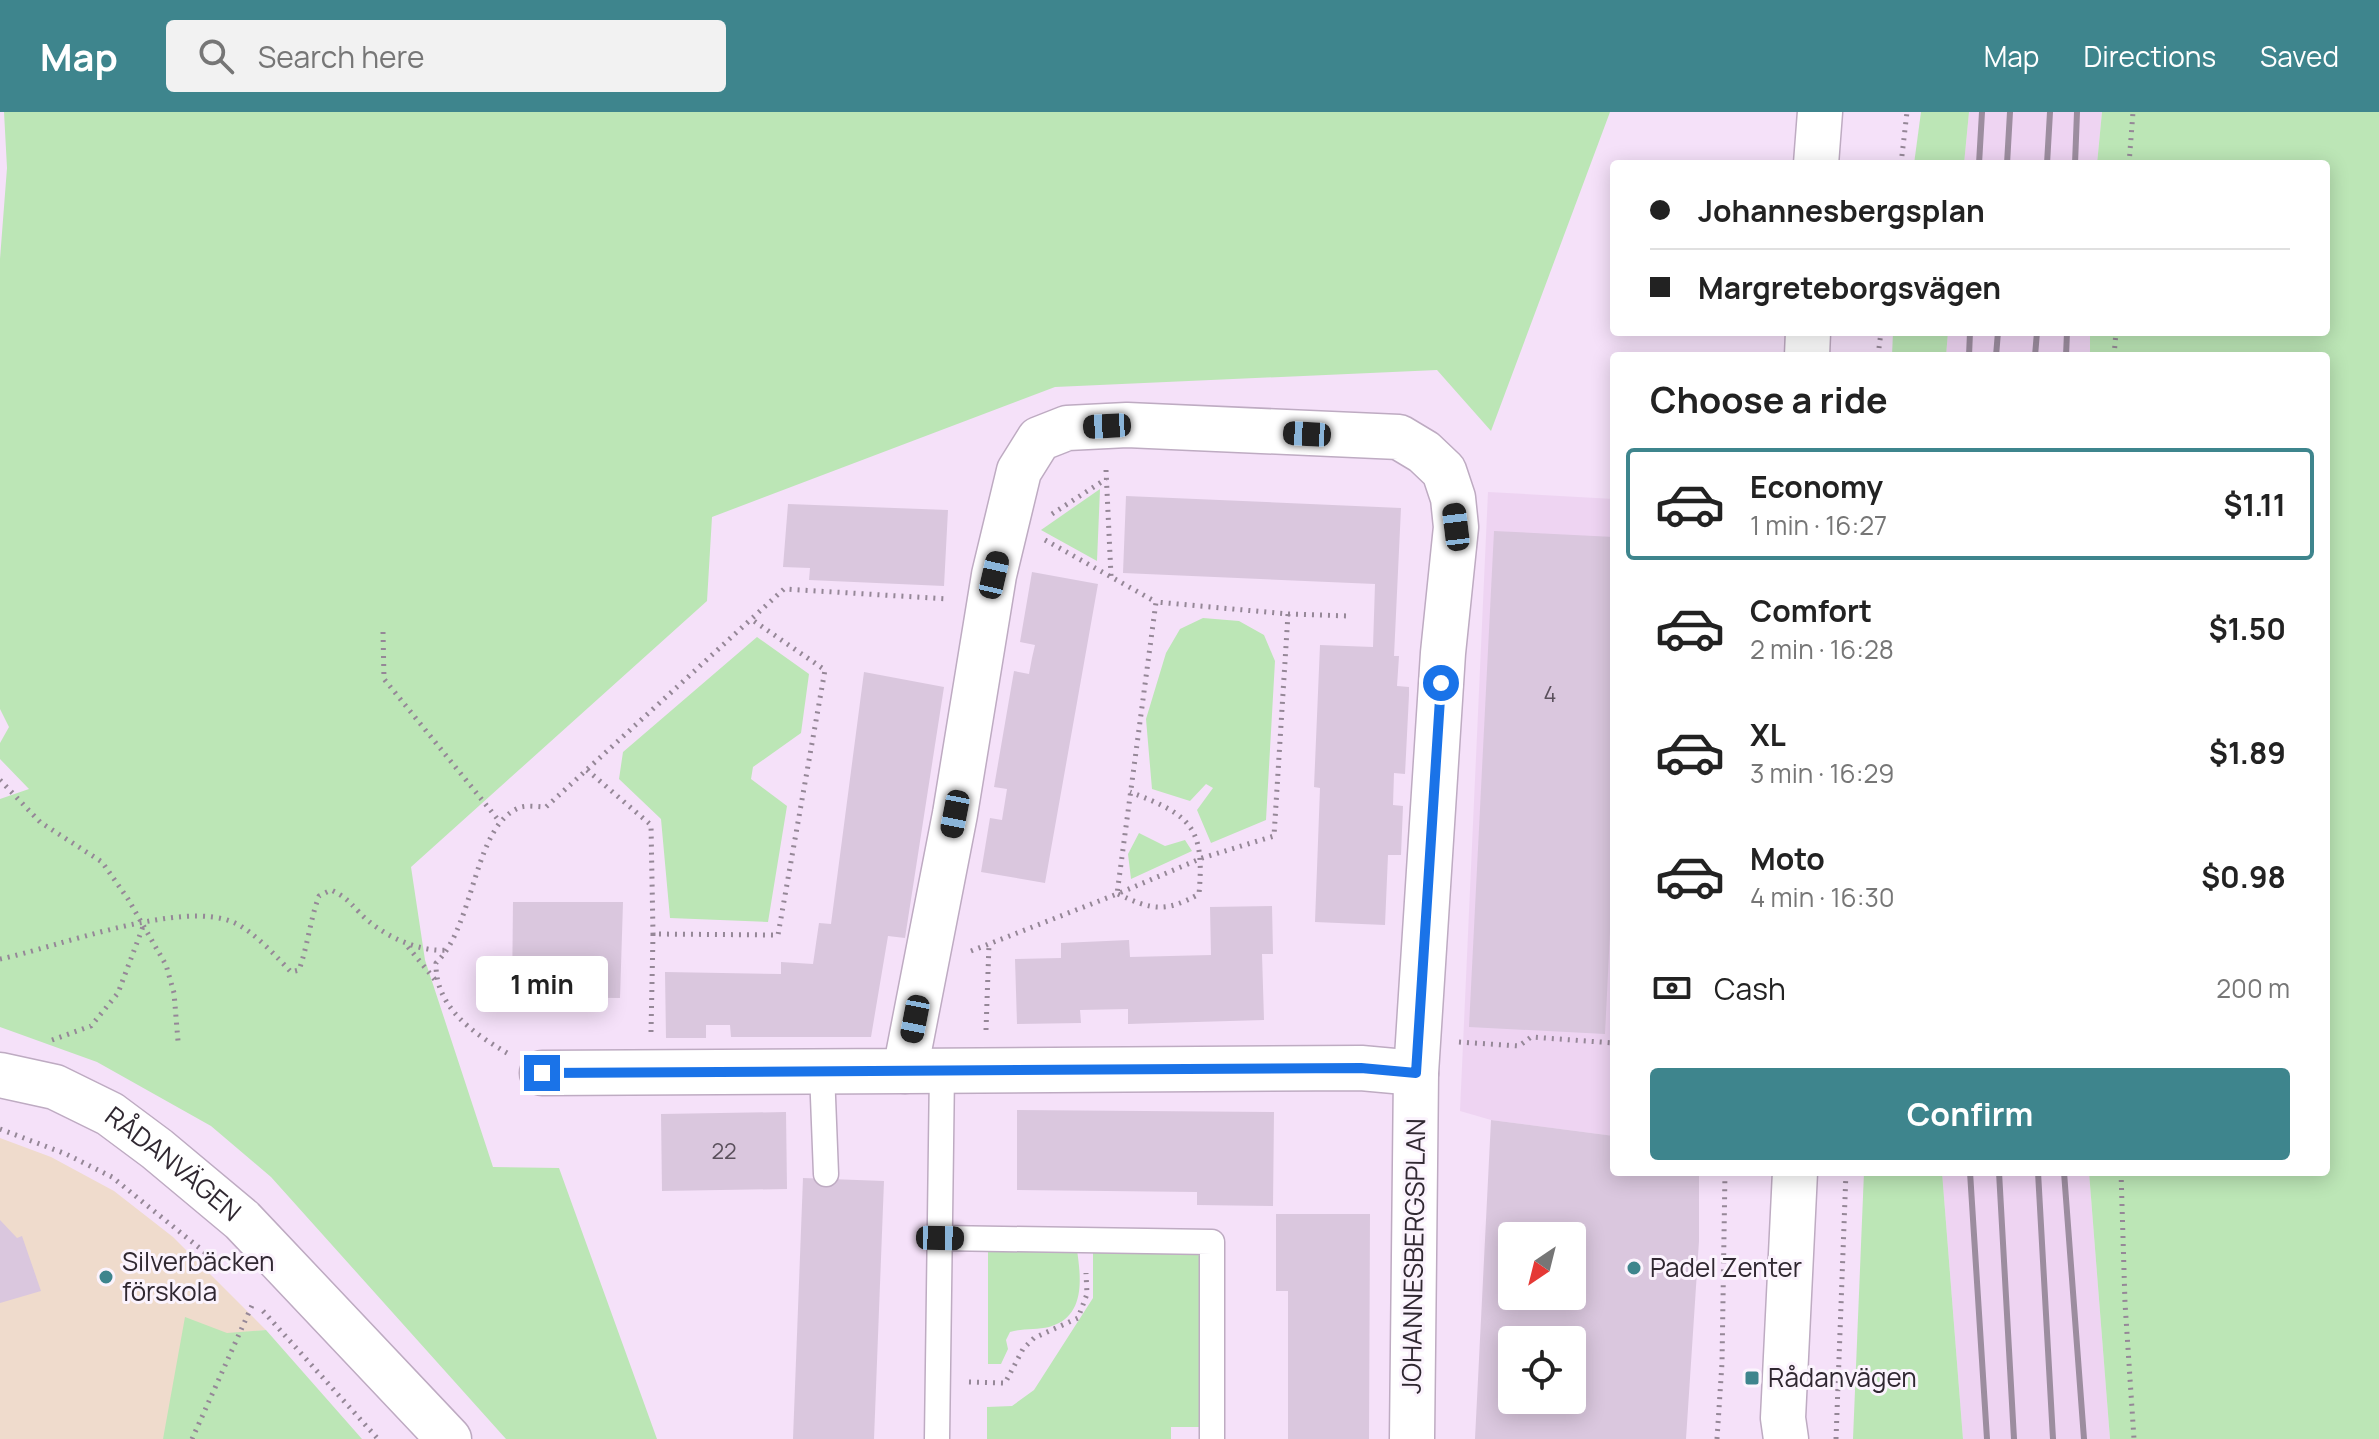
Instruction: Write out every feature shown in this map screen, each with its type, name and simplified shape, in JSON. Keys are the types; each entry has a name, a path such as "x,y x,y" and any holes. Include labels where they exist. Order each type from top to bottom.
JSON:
{"street":[{"path":"1816,160 1820,112"},
{"path":"944,1071 925,967 955,814 989,602 1018,524 1019,471 1039,439 1067,428 1107,426"},
{"name":"JOHANNESBERGSPLAN","path":"1107,426 1399,437 1424,452 1444,471 1453,498 1456,527 1443,653 1417,1056 1412,1439"},
{"path":"542,1073 1361,1068 1417,1056"},
{"name":"RÅDANVÄGEN","path":"0,1075 55,1087 110,1114 157,1149 242,1220 449,1439"},
{"path":"1781,1432 1795,1176"}],"lane":[{"path":"937,1439 944,1071"},
{"path":"822,1072 826,1174"},
{"path":"940,1238 1212,1242 1212,1439"}],"path":[{"path":"1901,160 1907,112"},
{"path":"2129,160 2133,112"},
{"path":"1107,426 1106,479 1111,577"},
{"path":"1018,524 1106,479"},
{"path":"1018,524 1156,602 1288,614 1349,616"},
{"path":"436,981 436,963 450,950 464,920 483,850 500,822 522,807 546,807 784,589 989,602"},
{"path":"1117,894 1156,602"},
{"path":"925,967 1202,858 1274,836 1288,614"},
{"path":"653,934 778,935 825,670 751,619"},
{"path":"383,632 384,679 500,822"},
{"path":"587,770 651,825 653,934 650,1073"},
{"path":"0,780 40,822 102,862 145,923 166,965 174,993 178,1041"},
{"path":"1117,894 1148,908 1177,907 1199,894 1202,858 1191,824 1165,805 1130,792"},
{"path":"0,959 110,927 193,917 235,923 291,972 299,970 319,896 331,890 351,898 359,913 407,946 436,981 454,1014 475,1034 542,1073"},
{"path":"48,1042 91,1026 118,993 145,923"},
{"path":"944,1071 989,944"},
{"path":"407,946 431,952 450,950"},
{"path":"1417,1056 1519,1046 1531,1037 1610,1043"},
{"path":"0,1129 66,1154 112,1177 225,1269"},
{"path":"1717,1439 1722,1363 1725,1176"},
{"path":"1836,1439 1846,1176"},
{"path":"2121,1176 2134,1439"},
{"path":"938,1382 1005,1383 1023,1349 1034,1338 1078,1318 1087,1294 1084,1240"},
{"path":"245,1290 378,1439"},
{"path":"192,1439 254,1301"}],"shaded area":[{"path":"1969,112 2102,112 2097,160 1964,160"},
{"path":"1948,336 2090,336 2090,352 1946,352"},
{"path":"1488,492 1610,499 1610,1135 1491,1120 1460,1111"},
{"name":"Silverbäcken förskola","path":"0,1138 51,1157 114,1191 173,1237 266,1330 227,1334 163,1439 0,1439"},
{"path":"1942,1176 2089,1176 2110,1439 1963,1439"}],"green space":[{"path":"4,112 1610,112 1491,431 1437,370 1055,387 712,517 707,601 411,867 425,960 493,1167 559,1168 657,1439 506,1439 271,1177 211,1126 97,1062 0,1027 0,799 29,789 0,759 0,743 9,727 0,709 0,259 7,168"},
{"path":"1921,112 1969,112 1964,160 1915,160"},
{"path":"2102,112 2379,112 2379,1439 2110,1439 2089,1176 2330,1176 2330,352 2090,352 2090,336 2330,336 2330,160 2097,160"},
{"path":"1893,336 1948,336 1946,352 1892,352"},
{"path":"1100,489 1097,561 1041,530"},
{"path":"1203,618 1239,621 1264,635 1275,661 1266,820 1211,843 1197,810 1213,788 1206,784 1190,801 1152,789 1146,719 1166,653 1180,629"},
{"path":"757,637 809,674 801,733 753,767 751,779 787,806 768,922 670,918 661,819 619,779 623,752"},
{"path":"1139,833 1165,846 1185,840 1192,851 1131,879 1128,854"},
{"path":"1864,1176 1942,1176 1963,1439 1853,1439"},
{"path":"988,1250 1077,1250 1080,1284 1070,1315 1049,1327 1010,1332 1006,1340 1008,1349 1001,1364 988,1364"},
{"path":"1093,1250 1204,1251 1204,1427 1171,1427 1171,1439 987,1439 987,1407 1012,1406 1034,1390 1093,1298"},
{"path":"185,1317 227,1333 266,1330 362,1439 163,1439"}],"building":[{"path":"1126,496 1401,508 1394,656 1399,656 1397,686 1409,687 1409,695 1405,774 1394,773 1393,805 1403,806 1401,855 1388,855 1385,925 1315,922 1320,788 1314,787 1320,645 1373,647 1375,584 1123,573"},
{"path":"788,504 948,510 944,586 809,580 810,568 783,567"},
{"path":"1494,531 1610,537 1610,932 1605,1034 1469,1027"},
{"path":"1032,572 1098,584 1045,883 981,872 990,818 1002,820 1007,789 994,787 1014,671 1029,674 1035,645 1020,642"},
{"path":"864,672 944,687 905,938 888,936 871,1037 731,1037 730,1025 706,1025 706,1038 666,1038 665,972 781,974 781,962 813,964 819,923 831,924"},
{"path":"513,902 623,902 620,998 512,997"},
{"path":"1272,906 1273,954 1262,954 1264,1020 1128,1024 1128,1009 1080,1010 1081,1023 1017,1024 1015,959 1061,958 1061,943 1129,940 1130,957 1211,955 1210,907"},
{"path":"1017,1110 1274,1112 1273,1206 1197,1205 1197,1192 1017,1190"},
{"path":"786,1112 787,1189 662,1191 661,1114"},
{"name":"Padel Zenter","path":"1491,1120 1610,1135 1610,1176 1699,1176 1699,1241 1686,1439 1475,1439"},
{"path":"803,1178 884,1181 874,1439 793,1439"},
{"path":"1276,1214 1370,1214 1369,1439 1288,1439 1288,1291 1276,1291"},
{"path":"0,1220 17,1238 22,1236 41,1291 0,1303"}],"railway":[{"path":"1979,160 1982,112"},
{"path":"2007,160 2010,112"},
{"path":"2047,160 2050,112"},
{"path":"2075,160 2077,112"},
{"path":"1969,352 1970,336"},
{"path":"1996,352 1998,336"},
{"path":"2035,352 2037,336"},
{"path":"2066,352 2067,336"},
{"path":"1970,1176 1987,1439"},
{"path":"1999,1176 2014,1439"},
{"path":"2038,1176 2053,1439"},
{"path":"2064,1176 2084,1439"}],"place":[{"name":"Padel Zenter","path":"1634,1268"},
{"name":"Silverbäcken förskola","path":"106,1277"},
{"name":"Rådanvägen","path":"1752,1378"}],"route":[{"path":"542,1073 1361,1068 1416,1073 1441,683"}]}
